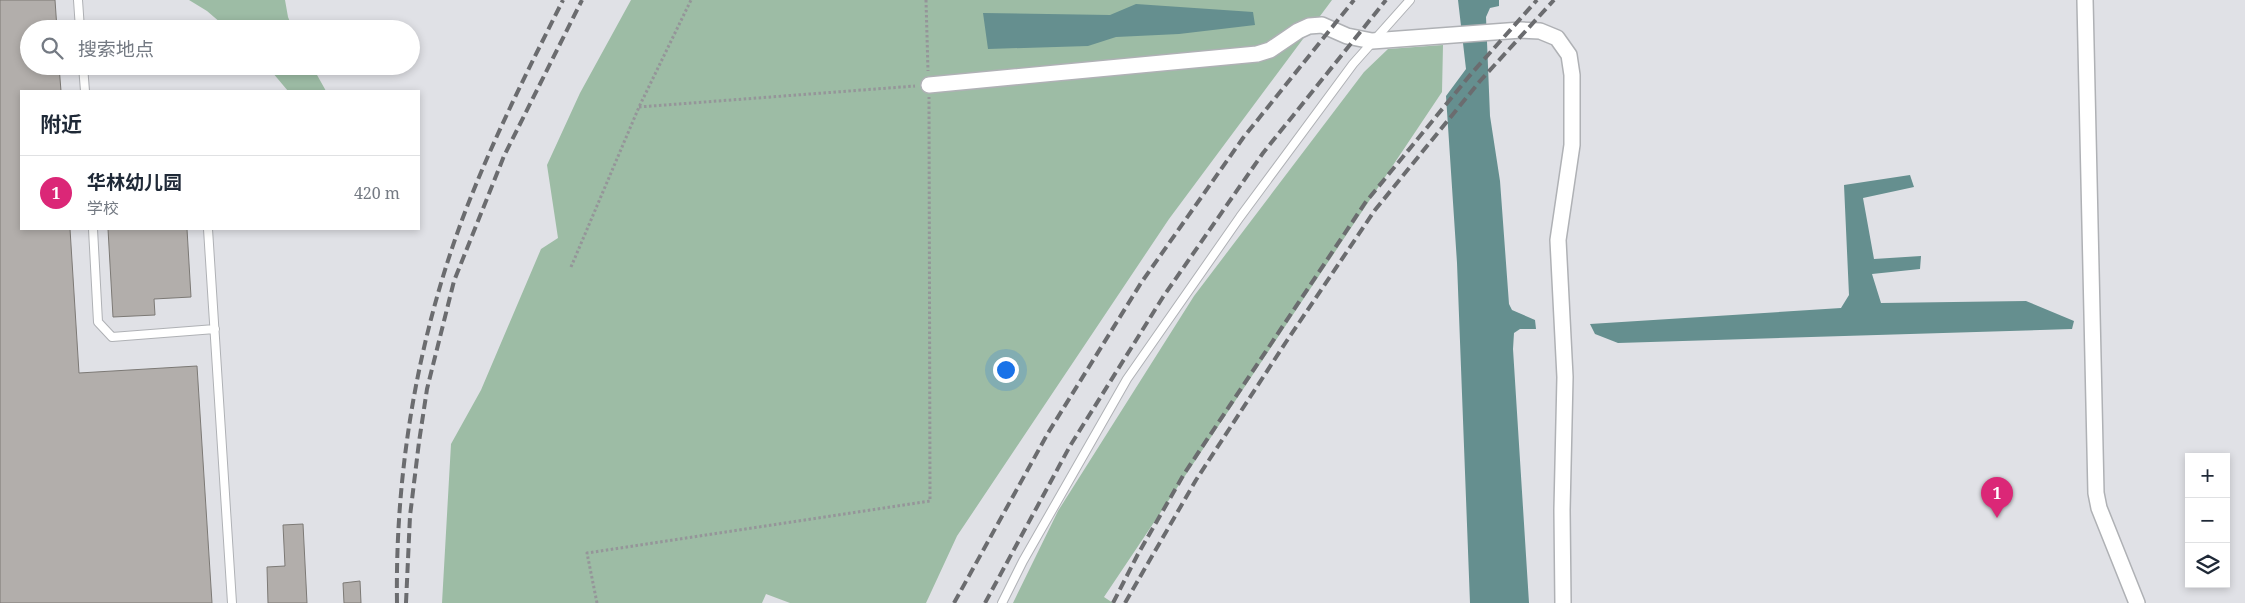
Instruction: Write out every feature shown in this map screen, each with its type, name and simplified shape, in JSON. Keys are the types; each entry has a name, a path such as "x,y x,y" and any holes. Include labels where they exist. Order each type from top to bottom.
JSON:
{"street":[{"path":"2085,0 2096,494 2136,603"},
{"path":"928,85 1257,54 1270,50 1298,31 1309,26 1322,26 1346,36 1372,41 1436,38 1526,30 1549,34 1557,38 1564,46 1571,66 1572,145 1558,240 1565,377 1562,510 1563,603"}],"lane":[{"path":"78,0 79,20"},
{"path":"1002,603 1023,561 1127,379 1240,217 1353,64 1410,0"},
{"path":"84,75 85,90"},
{"path":"93,230 98,322 112,336 215,329"},
{"path":"208,230 232,603"}],"path":[{"path":"571,267 639,107 691,0"},
{"path":"597,603 587,553 930,501 926,0"},
{"path":"639,107 928,85"}],"green space":[{"path":"189,0 285,0 289,20 218,20"},
{"path":"631,0 1332,0 1169,219 957,536 926,603 790,603 766,594 762,603 442,603 451,444 481,390 541,249 558,238 547,165 580,93"},
{"path":"1443,45 1442,92 1104,597 1113,603 1013,603 1058,511 1194,296 1364,72 1388,49"},
{"path":"275,75 317,75 325,90 287,90"}],"water":[{"path":"1458,0 1499,0 1499,6 1490,8 1486,17 1490,116 1500,181 1509,304 1512,310 1535,320 1536,329 1520,329 1514,333 1513,349 1529,603 1470,603 1457,263 1446,96 1466,69"},
{"path":"1136,4 1253,12 1255,25 1179,34 1116,37 1088,46 988,49 983,13 1110,15"},
{"path":"1910,175 1914,187 1863,198 1874,259 1921,256 1920,269 1872,274 1881,303 2026,301 2074,321 2072,329 1618,343 1595,334 1590,324 1841,308 1849,295 1844,185"}],"building":[{"path":"0,0 55,0 56,20 20,20 20,75 60,75 61,90 20,90 20,230 70,230 79,373 197,366 212,603 0,603"},
{"path":"108,230 187,230 191,297 154,299 155,315 113,317"},
{"path":"303,524 307,603 268,603 267,567 285,566 283,525"},
{"path":"360,581 361,603 344,603 343,583"}],"railway":[{"path":"397,603 397,554 405,457 421,361 433,313 446,266 473,192 510,109 563,0"},
{"path":"406,603 410,516 419,442 427,389 454,281 504,156 582,0"},
{"path":"954,603 1048,433 1141,283 1243,138 1354,0"},
{"path":"985,603 1070,446 1163,297 1263,153 1386,0"},
{"path":"1113,603 1138,554 1184,474 1365,203 1471,74 1537,0"},
{"path":"1125,603 1196,480 1375,210 1480,81 1554,0"}],"place":[{"name":"华林幼儿园","path":"1997,518"}]}
